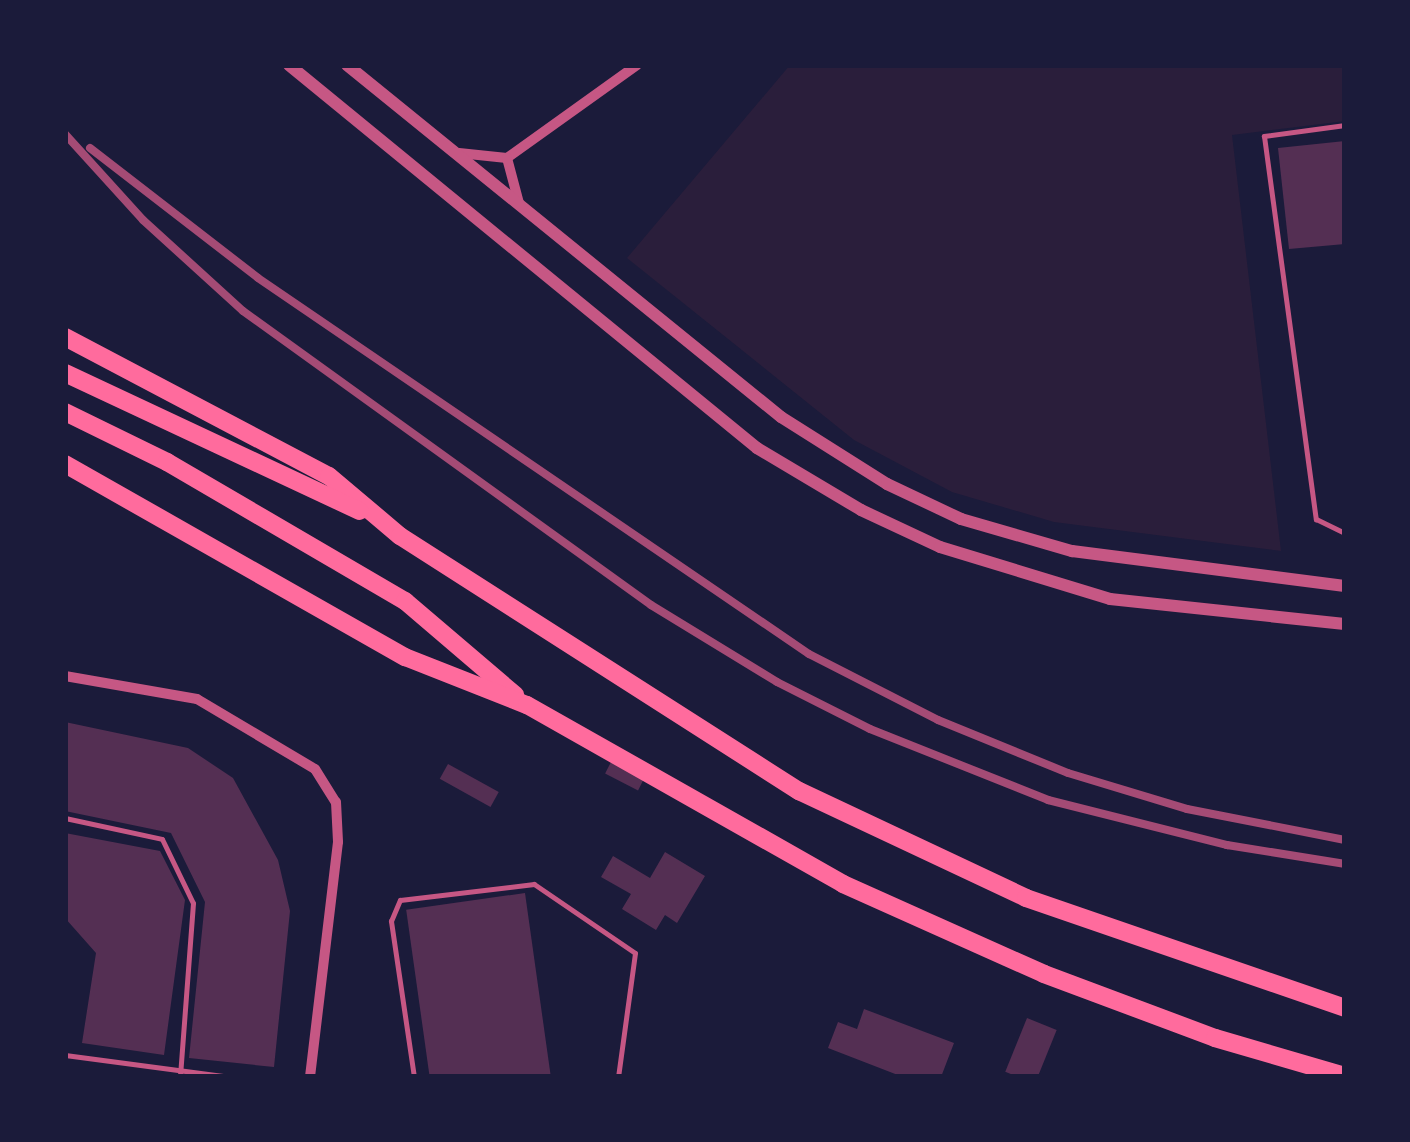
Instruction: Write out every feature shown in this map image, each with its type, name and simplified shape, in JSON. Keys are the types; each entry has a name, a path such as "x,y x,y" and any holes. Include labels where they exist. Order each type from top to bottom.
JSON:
{"highway":[{"path":"65,337 329,476 400,536"},
{"path":"65,373 400,536 799,790 1026,898 1345,1008"},
{"path":"65,412 167,462 405,602 527,705"},
{"path":"65,464 405,657 527,705 843,884 1078,987 1345,1076"}],"street":[{"path":"289,65 758,448 861,510 940,547 1110,599 1345,624"},
{"path":"347,65 781,418 887,484 961,519 1136,563 1345,586"},
{"path":"455,152 507,158 637,65"},
{"path":"507,158 519,203"},
{"path":"65,676 197,698 315,769 336,802 338,842 310,1077"}],"lane":[{"path":"1345,124 1264,136 1316,520 1345,533"},
{"path":"65,818 162,839 193,904 181,1074"},
{"path":"414,1077 391,922 400,900 534,884 635,953 618,1077"},
{"path":"65,1055 181,1074 229,1077"}],"shaded area":[{"path":"790,65 1345,65 1345,121 1232,135 1281,551 1054,522 952,492 854,440 627,258"}],"building":[{"path":"1345,141 1345,244 1289,249 1278,148"},
{"path":"65,722 188,748 233,778 278,860 290,911 274,1067 189,1058 205,902 171,833 65,811"},
{"path":"611,762 644,779 638,790 605,774"},
{"path":"448,764 499,792 490,807 440,779"},
{"path":"65,833 160,851 185,900 164,1055 82,1043 96,953 65,918"},
{"path":"665,852 705,876 677,923 665,915 656,930 622,909 631,894 601,877 613,856 650,878"},
{"path":"525,893 551,1077 430,1077 406,910"},
{"path":"864,1009 954,1043 941,1077 903,1077 828,1048 838,1022 857,1029"},
{"path":"1027,1018 1057,1030 1038,1077 1018,1077 1005,1072"}],"railway":[{"path":"65,134 143,220 243,311 651,605 777,682 870,729 1048,800 1227,845 1345,864"},
{"path":"90,148 258,278 809,654 938,720 1068,773 1187,809 1345,840"}]}
